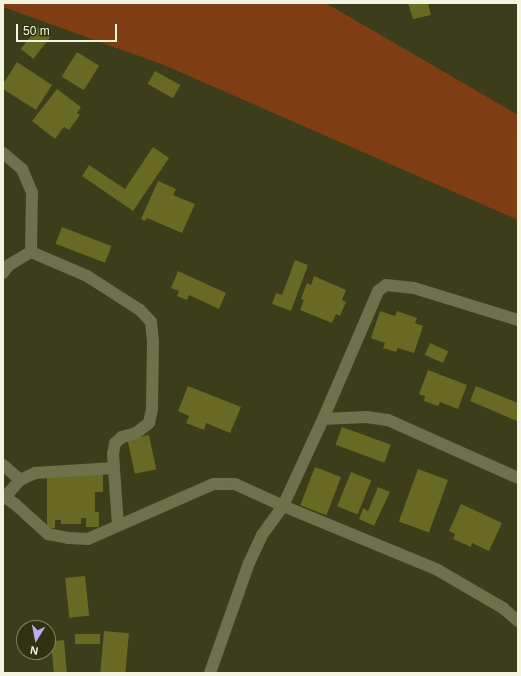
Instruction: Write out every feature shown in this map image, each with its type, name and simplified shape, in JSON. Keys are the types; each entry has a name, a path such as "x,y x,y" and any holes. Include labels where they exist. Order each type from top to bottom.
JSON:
{"street":[{"path":"3,152 22,169 32,193 31,252"},
{"path":"3,273 9,265 31,252"},
{"path":"31,252 87,276 140,310 150,322 153,342 152,409 149,423 136,433 122,437 115,443 113,454 118,525"},
{"path":"210,673 249,563 262,535 283,506 323,419 378,291 386,285 414,288 518,320"},
{"path":"323,419 366,417 388,420 518,478"},
{"path":"3,465 20,480"},
{"path":"114,468 35,473 20,480 4,496 48,534 68,538 88,539 213,484 235,484 283,506 436,569 503,608 518,621"}],"shaded area":[{"path":"3,3 324,3 329,5 518,115 518,220 164,65 3,7"}],"building":[{"path":"408,3 428,3 431,15 413,19"},
{"path":"38,27 51,37 33,59 21,49"},
{"path":"77,52 99,66 84,90 62,77"},
{"path":"17,62 52,85 36,110 3,89 3,84"},
{"path":"155,71 180,85 173,98 148,84"},
{"path":"57,89 81,107 77,113 80,115 69,130 64,127 55,139 32,121"},
{"path":"153,147 169,158 133,211 82,176 89,165 125,189"},
{"path":"158,181 176,189 173,195 195,204 182,233 147,218 145,221 141,219"},
{"path":"62,227 111,246 105,263 56,244"},
{"path":"295,260 308,265 291,311 272,304 276,293 282,295"},
{"path":"178,271 226,293 219,309 189,295 187,300 177,296 179,291 171,288"},
{"path":"314,276 346,290 342,300 346,302 340,316 336,314 332,323 300,310 304,300 301,299 307,283 311,285"},
{"path":"380,311 395,316 397,311 417,318 415,323 423,326 414,353 398,348 396,352 383,348 385,343 371,338"},
{"path":"430,343 448,351 443,363 425,355"},
{"path":"428,370 467,385 458,409 440,402 438,406 424,401 425,396 419,394"},
{"path":"188,386 241,407 230,433 206,423 204,430 186,423 189,416 178,411"},
{"path":"476,386 518,403 517,421 470,401"},
{"path":"342,427 391,445 384,463 336,445"},
{"path":"149,435 156,469 135,474 127,440"},
{"path":"315,467 341,477 326,515 300,505"},
{"path":"418,469 448,480 429,533 399,522"},
{"path":"351,472 371,480 358,515 337,506"},
{"path":"47,474 103,474 103,492 95,492 95,512 99,512 99,527 86,527 86,518 81,518 81,524 61,524 61,520 55,520 55,528 47,528"},
{"path":"378,487 390,492 374,526 359,519 363,508 368,511"},
{"path":"461,504 502,523 489,551 472,543 471,547 453,539 455,534 449,531"},
{"path":"85,576 89,616 69,618 65,578"},
{"path":"104,631 129,633 125,673 100,673"},
{"path":"75,634 100,634 100,644 75,644"},
{"path":"64,640 67,673 54,673 53,660 56,660 56,641"}]}
